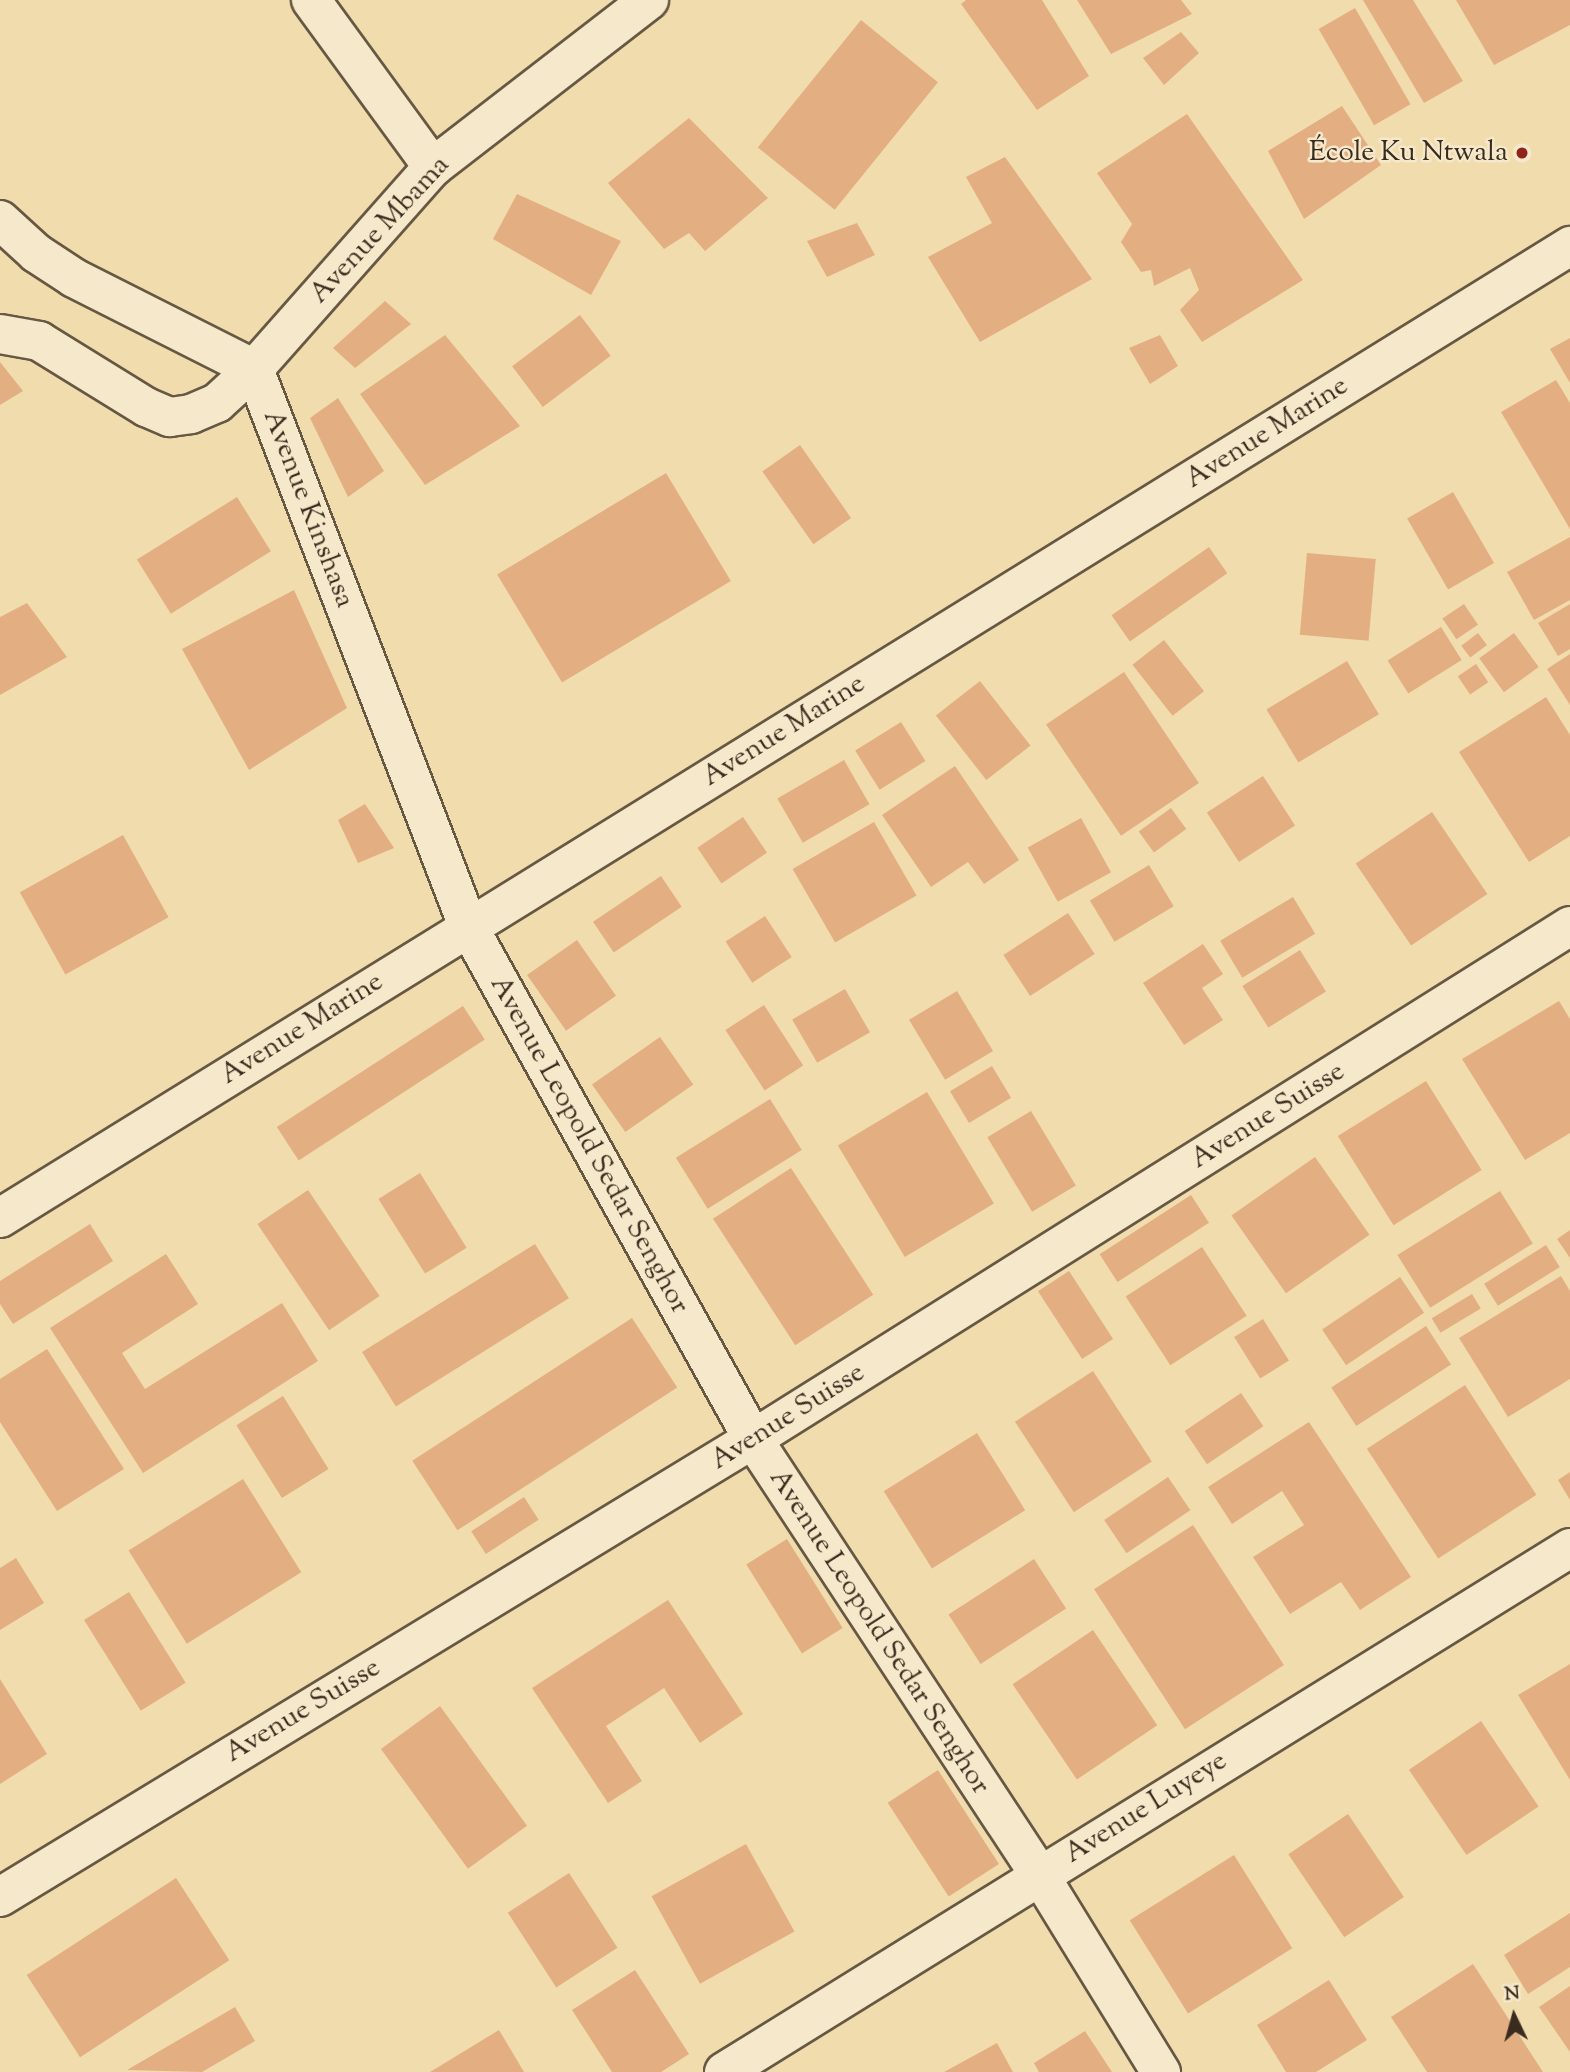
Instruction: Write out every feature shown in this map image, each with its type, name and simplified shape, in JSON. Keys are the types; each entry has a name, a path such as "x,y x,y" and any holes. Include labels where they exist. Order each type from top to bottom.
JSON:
{"street":[{"path":"311,0 433,167"},
{"name":"Avenue Mbama","path":"0,334 39,341 146,407 170,417 191,414 217,402 254,369 433,167 649,0"},
{"path":"0,220 36,253 74,278 254,369"},
{"name":"Avenue Marine","path":"0,1218 1570,246"},
{"name":"Avenue Kinshasa","path":"254,369 468,926"},
{"name":"Avenue Leopold Sedar Senghor","path":"468,926 753,1439 1039,1874 1161,2072"},
{"name":"Avenue Suisse","path":"0,1897 753,1439 1570,926"},
{"name":"Avenue Luyeye","path":"724,2072 1039,1874 1570,1548"}],"building":[{"path":"966,0 1042,0 1089,76 1037,110 961,4"},
{"path":"1077,0 1181,0 1192,14 1111,54"},
{"path":"1363,0 1413,0 1463,81 1424,103"},
{"path":"1456,0 1570,0 1570,25 1494,65"},
{"path":"1355,8 1410,104 1374,125 1319,29"},
{"path":"861,20 938,82 835,210 758,147"},
{"path":"1181,32 1199,53 1164,85 1143,58"},
{"path":"1342,106 1381,165 1304,219 1268,151"},
{"path":"1187,114 1303,280 1202,342 1180,310 1199,290 1190,268 1154,286 1151,270 1141,272 1121,242 1132,224 1097,173"},
{"path":"689,118 768,198 705,251 689,233 664,249 608,183"},
{"path":"1005,157 1092,279 980,342 928,257 992,223 966,177"},
{"path":"517,194 621,241 591,295 493,239"},
{"path":"857,223 875,255 827,277 807,241"},
{"path":"385,301 411,324 355,368 333,348"},
{"path":"580,315 611,356 543,407 512,366"},
{"path":"445,335 520,426 425,485 360,394"},
{"path":"1160,335 1178,366 1150,384 1129,348"},
{"path":"1570,338 1570,383 1550,349"},
{"path":"0,362 23,391 0,405"},
{"path":"1556,380 1570,403 1570,529 1501,412"},
{"path":"338,398 384,471 348,497 310,418"},
{"path":"800,445 851,518 813,544 762,471"},
{"path":"666,473 731,581 562,682 497,574"},
{"path":"1453,492 1494,563 1448,590 1407,518"},
{"path":"237,497 271,551 171,614 137,560"},
{"path":"1570,537 1570,600 1534,620 1507,572"},
{"path":"1209,547 1227,573 1130,641 1112,615"},
{"path":"1307,553 1376,559 1369,641 1300,635"},
{"path":"294,590 347,708 249,770 182,649"},
{"path":"27,603 67,657 0,695 0,617"},
{"path":"1464,604 1478,625 1456,639 1442,619"},
{"path":"1570,604 1570,649 1558,656 1538,623"},
{"path":"1441,627 1462,660 1408,693 1388,660"},
{"path":"1478,633 1487,645 1470,658 1461,646"},
{"path":"1514,633 1539,667 1504,692 1479,658"},
{"path":"1164,640 1204,691 1172,716 1132,665"},
{"path":"1570,654 1570,705 1547,669"},
{"path":"1347,661 1379,714 1298,763 1266,709"},
{"path":"1476,664 1488,682 1470,695 1458,676"},
{"path":"1124,672 1199,783 1121,836 1046,725"},
{"path":"980,681 1030,746 986,780 936,715"},
{"path":"1546,697 1570,735 1570,836 1529,862 1459,752"},
{"path":"901,722 925,761 880,790 855,751"},
{"path":"844,760 869,804 803,843 777,798"},
{"path":"955,766 1019,860 984,884 968,862 931,887 882,815"},
{"path":"1263,776 1295,825 1239,862 1207,812"},
{"path":"365,804 394,848 358,863 338,820"},
{"path":"1171,808 1186,829 1154,853 1139,832"},
{"path":"1432,812 1487,894 1411,946 1356,863"},
{"path":"743,817 767,853 721,883 697,848"},
{"path":"1081,818 1111,872 1058,902 1028,848"},
{"path":"874,822 916,896 835,943 793,869"},
{"path":"123,835 169,917 65,974 20,892"},
{"path":"1149,865 1174,906 1115,942 1090,901"},
{"path":"661,876 682,907 614,953 593,922"},
{"path":"1293,897 1315,934 1242,978 1220,941"},
{"path":"1068,913 1095,954 1030,996 1003,955"},
{"path":"765,916 792,957 752,983 726,942"},
{"path":"577,940 616,996 566,1031 527,975"},
{"path":"1203,944 1223,974 1202,988 1223,1020 1184,1045 1143,983"},
{"path":"1300,950 1326,992 1268,1028 1242,986"},
{"path":"845,989 870,1032 817,1063 792,1020"},
{"path":"957,991 993,1051 945,1080 909,1020"},
{"path":"1559,1001 1570,1019 1570,1133 1525,1160 1462,1059"},
{"path":"764,1005 803,1065 765,1090 725,1030"},
{"path":"463,1006 485,1040 299,1160 277,1127"},
{"path":"660,1037 693,1085 625,1132 592,1085"},
{"path":"992,1066 1011,1098 969,1123 950,1091"},
{"path":"1426,1081 1482,1170 1393,1225 1338,1136"},
{"path":"927,1092 994,1203 905,1257 838,1146"},
{"path":"770,1099 802,1150 708,1209 676,1158"},
{"path":"1031,1111 1076,1186 1032,1212 987,1137"},
{"path":"1315,1157 1369,1235 1286,1293 1231,1216"},
{"path":"791,1168 873,1295 795,1345 713,1219"},
{"path":"420,1173 467,1248 425,1274 378,1199"},
{"path":"308,1190 380,1296 329,1330 257,1224"},
{"path":"1500,1191 1533,1244 1430,1308 1397,1255"},
{"path":"1191,1195 1209,1223 1118,1282 1100,1254"},
{"path":"90,1224 113,1261 13,1324 0,1304 0,1281"},
{"path":"1570,1230 1570,1258 1557,1239"},
{"path":"535,1244 569,1298 396,1406 362,1352"},
{"path":"1546,1245 1560,1267 1498,1306 1484,1284"},
{"path":"1202,1247 1247,1316 1170,1365 1126,1297"},
{"path":"166,1254 198,1304 122,1353 145,1389 282,1303 318,1361 143,1473 50,1328"},
{"path":"1069,1271 1113,1339 1082,1359 1038,1291"},
{"path":"1561,1276 1570,1291 1570,1379 1508,1417 1459,1338"},
{"path":"1400,1277 1424,1313 1346,1365 1322,1330"},
{"path":"1472,1294 1481,1309 1440,1333 1432,1318"},
{"path":"632,1318 677,1388 457,1530 412,1461"},
{"path":"1263,1319 1289,1361 1260,1379 1234,1337"},
{"path":"1426,1326 1451,1365 1356,1426 1331,1388"},
{"path":"47,1349 124,1469 57,1511 0,1422 0,1379"},
{"path":"1093,1371 1152,1462 1074,1512 1015,1422"},
{"path":"1465,1385 1536,1495 1438,1559 1367,1449"},
{"path":"1241,1393 1263,1426 1207,1464 1185,1431"},
{"path":"283,1396 329,1469 282,1498 236,1425"},
{"path":"1309,1422 1411,1577 1360,1610 1341,1582 1290,1614 1253,1557 1304,1525 1282,1491 1232,1524 1208,1487"},
{"path":"977,1433 1025,1510 932,1568 884,1491"},
{"path":"1570,1472 1570,1500 1558,1480"},
{"path":"1168,1477 1190,1510 1127,1553 1104,1520"},
{"path":"243,1479 301,1572 187,1644 129,1551"},
{"path":"524,1497 539,1520 486,1554 471,1531"},
{"path":"1193,1525 1284,1665 1185,1729 1094,1589"},
{"path":"787,1539 843,1628 802,1653 746,1564"},
{"path":"16,1558 44,1603 0,1630 0,1568"},
{"path":"1034,1559 1066,1608 981,1664 948,1615"},
{"path":"129,1592 186,1683 141,1711 84,1620"},
{"path":"668,1600 743,1714 700,1743 664,1688 606,1726 642,1781 608,1803 532,1688"},
{"path":"1093,1630 1157,1725 1077,1780 1013,1684"},
{"path":"1570,1664 1570,1780 1518,1695"},
{"path":"0,1679 47,1754 0,1784"},
{"path":"440,1706 527,1826 468,1869 381,1749"},
{"path":"1481,1721 1539,1806 1466,1855 1409,1770"},
{"path":"938,1770 999,1864 949,1897 888,1803"},
{"path":"1348,1814 1404,1897 1344,1937 1288,1854"},
{"path":"746,1844 794,1931 700,1984 652,1896"},
{"path":"1234,1855 1292,1948 1188,2013 1130,1920"},
{"path":"569,1873 617,1948 556,1987 508,1913"},
{"path":"176,1878 229,1960 80,2057 27,1975"},
{"path":"1570,1913 1570,1967 1528,1994 1504,1955"},
{"path":"1473,1964 1543,2072 1427,2072 1391,2017"},
{"path":"635,1970 689,2054 661,2072 612,2072 572,2010"},
{"path":"1329,1980 1367,2040 1316,2072 1286,2072 1257,2025"},
{"path":"1570,1986 1570,2052 1539,2007"},
{"path":"235,2007 255,2041 202,2072 127,2070"},
{"path":"499,2030 524,2072 430,2072"},
{"path":"1085,2031 1112,2072 1039,2072 1034,2063"},
{"path":"997,2043 1013,2072 944,2072"}],"place":[{"name":"École Ku Ntwala","path":"1522,153"}]}
